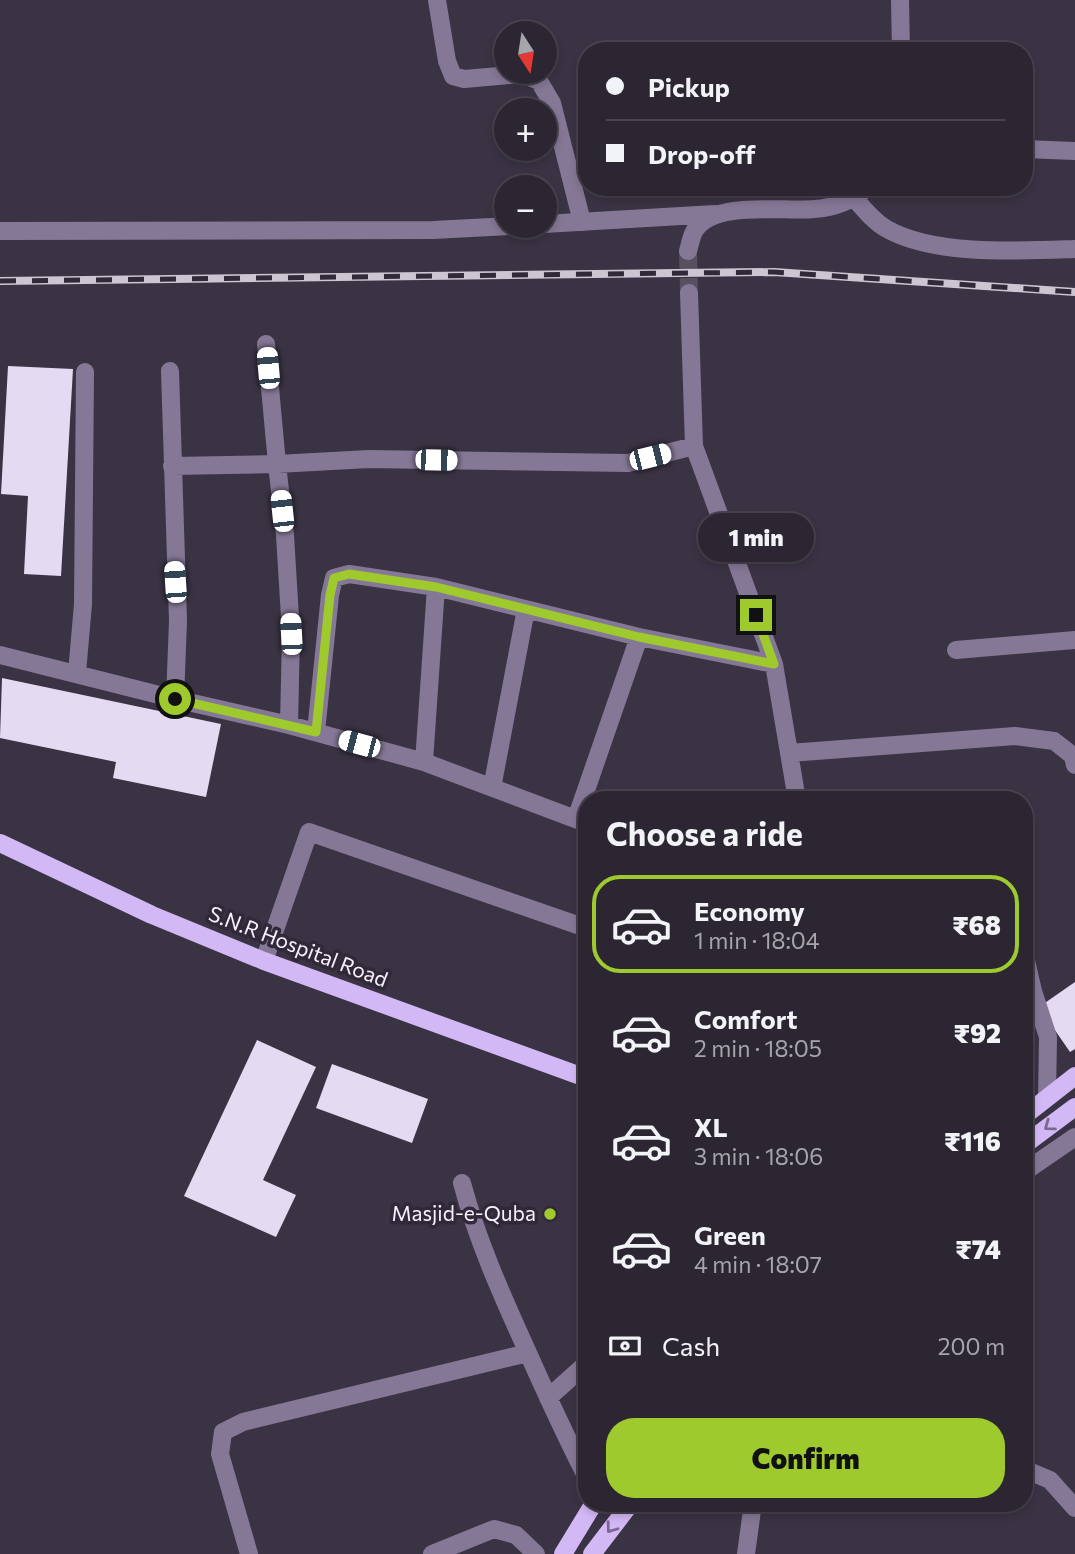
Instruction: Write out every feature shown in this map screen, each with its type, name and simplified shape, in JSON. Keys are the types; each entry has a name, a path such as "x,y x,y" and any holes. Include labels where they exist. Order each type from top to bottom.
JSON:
{"main road":[{"name":"S.N.R Hospital Road","path":"0,843 152,915 264,961 578,1075"},
{"path":"1033,1108 1075,1076"},
{"path":"1033,1138 1075,1107"},
{"path":"563,1554 589,1512"},
{"path":"592,1554 624,1512"}],"street":[{"path":"437,0 447,61 453,76 464,79 522,74 539,81 552,103 582,222"},
{"path":"900,0 901,42"},
{"path":"1033,149 1075,151"},
{"path":"557,223 745,210 816,209 855,200 859,196"},
{"path":"855,200 884,228 915,242 961,248 1075,249"},
{"path":"688,251 695,229 715,214"},
{"path":"0,231 433,230 494,227"},
{"path":"689,293 694,446 774,664 795,791"},
{"path":"266,344 285,535 291,634 289,725"},
{"path":"170,371 178,621 175,699"},
{"path":"77,673 83,604 85,372"},
{"path":"172,466 369,459 628,463 694,446"},
{"path":"316,732 330,595 334,578 349,574 436,587 639,637 774,664"},
{"path":"424,762 436,587"},
{"path":"492,788 526,609"},
{"path":"590,791 639,637"},
{"path":"956,650 1075,640"},
{"path":"0,655 289,725 424,762 578,820"},
{"path":"789,753 1016,736 1054,741 1073,756 1075,765"},
{"path":"264,961 309,832 578,925"},
{"path":"1033,991 1048,1037 1047,1096"},
{"path":"1033,1166 1075,1137"},
{"path":"462,1183 474,1226 548,1398 578,1460"},
{"path":"249,1554 220,1454 223,1432 243,1422 528,1353"},
{"path":"548,1398 578,1371"},
{"path":"1033,1473 1051,1480 1075,1508"},
{"path":"746,1554 752,1512"},
{"path":"432,1554 494,1529 516,1535 536,1554"}],"building":[{"path":"8,366 73,369 61,576 24,574 28,496 1,494"},
{"path":"2,678 221,724 206,797 113,778 116,762 0,738"},
{"path":"1075,982 1075,1049 1070,1052 1039,1007"},
{"path":"257,1040 316,1067 263,1180 296,1195 276,1237 184,1196"},
{"path":"332,1064 428,1099 412,1143 316,1108"}],"tunnel":[{"path":"688,251 689,293"}],"railway":[{"path":"0,281 774,272 1075,292"}],"place":[{"name":"Masjid-e-Quba","path":"550,1214"}],"route":[{"path":"175,699 316,732 330,595 334,578 349,574 436,587 639,637 774,664 756,615"}]}
